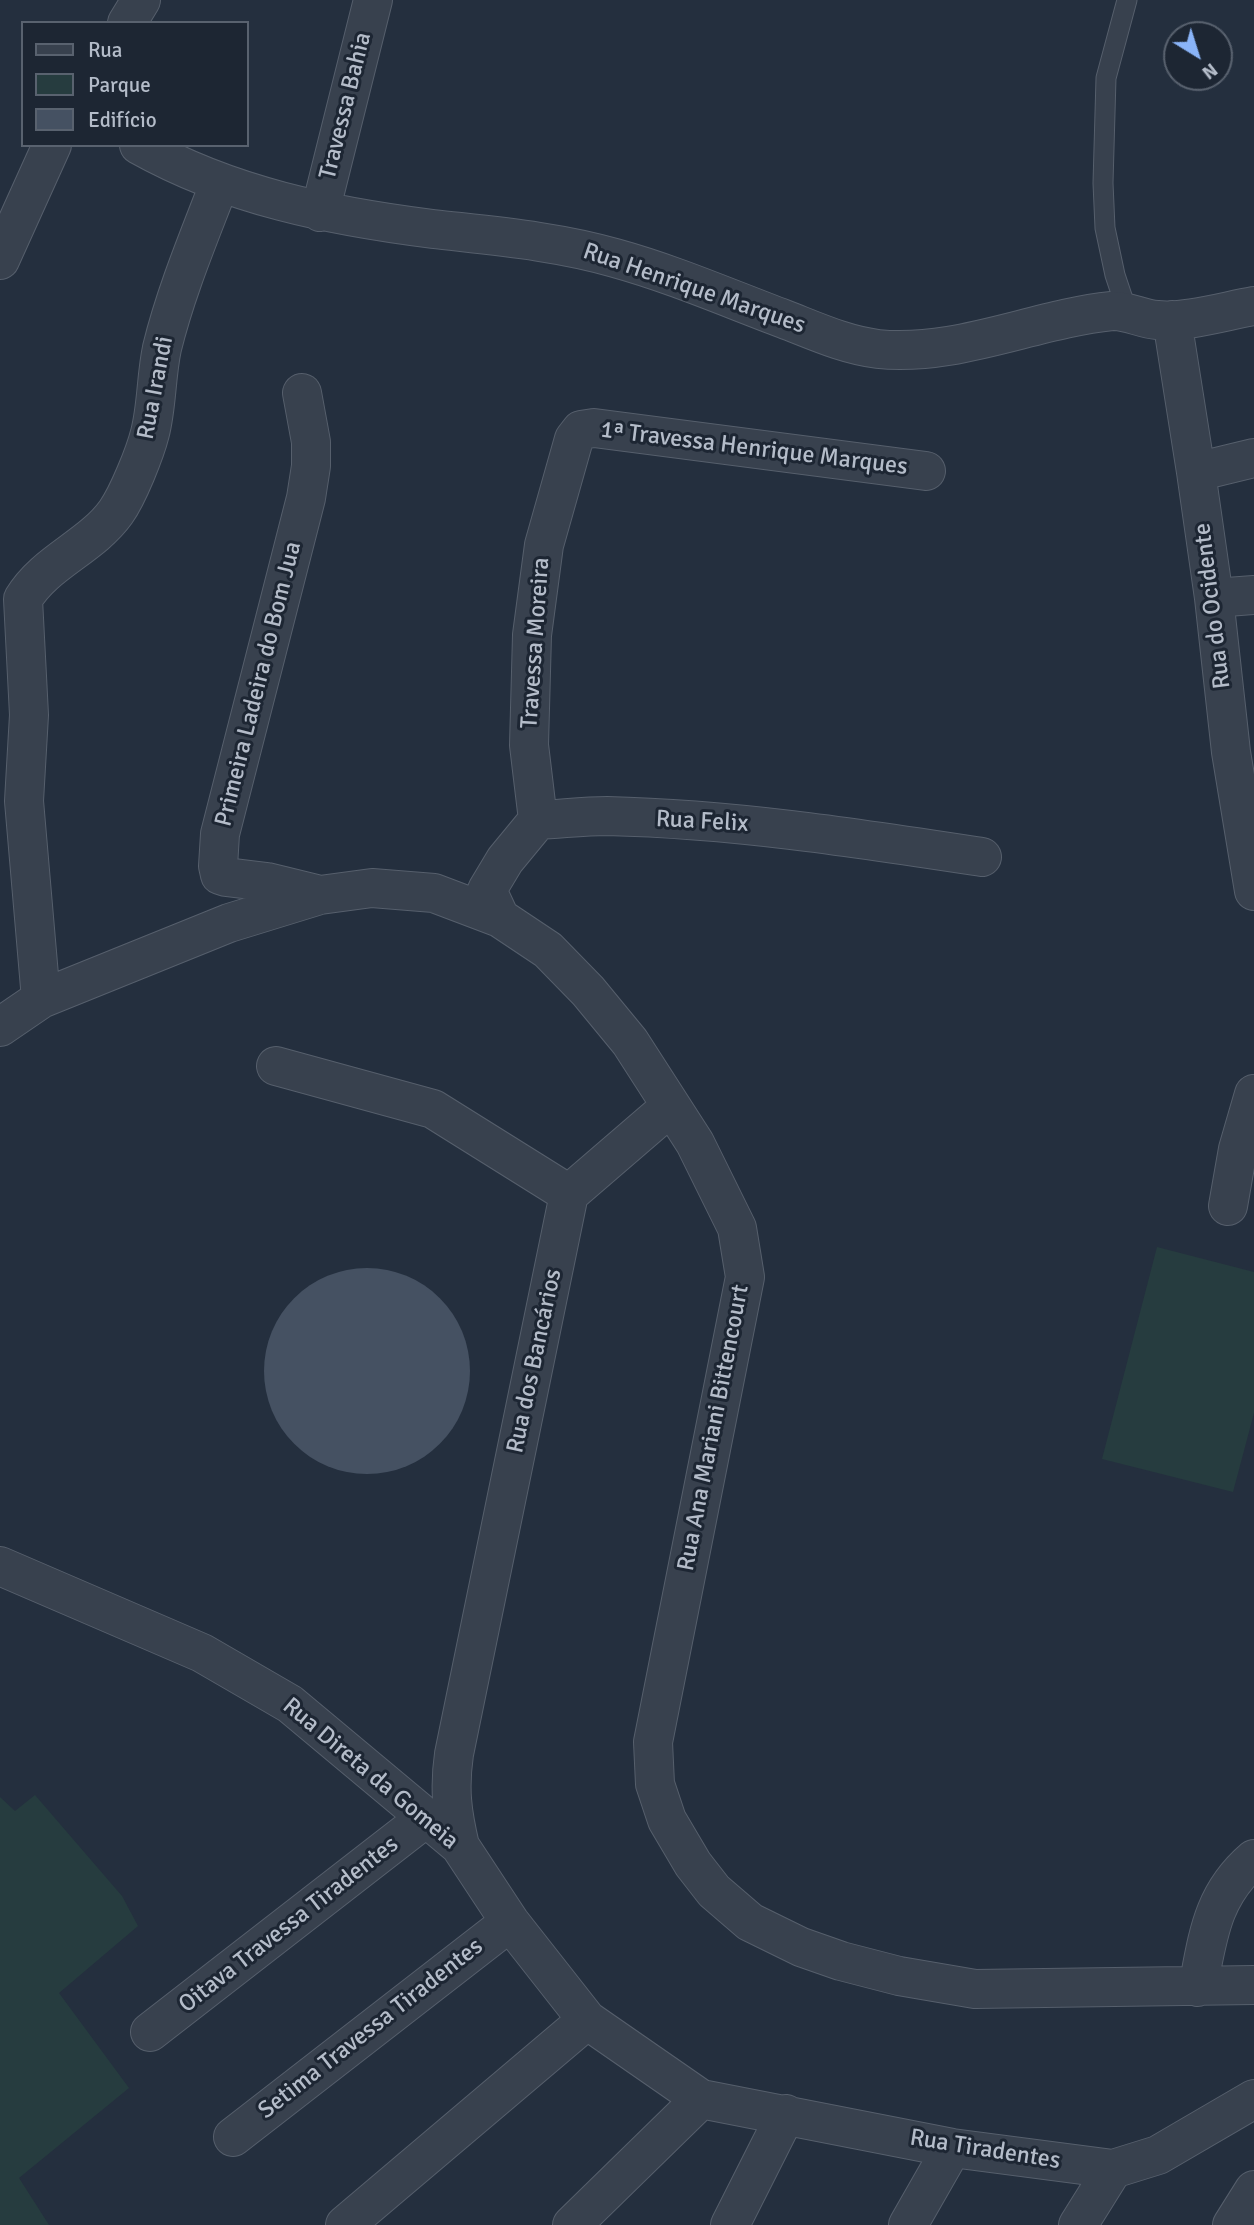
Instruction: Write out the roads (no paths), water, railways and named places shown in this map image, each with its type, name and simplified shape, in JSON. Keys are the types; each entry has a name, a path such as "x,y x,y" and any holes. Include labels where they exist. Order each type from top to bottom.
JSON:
{"street":[{"path":"128,21 141,0"},
{"name":"Travessa Bahia","path":"320,212 373,0"},
{"path":"0,260 8,220 51,147"},
{"name":"Rua Henrique Marques","path":"143,147 171,163 220,182 268,199 320,212 560,244 617,258 702,286 851,344 880,349 909,349 974,341 1078,316 1116,310 1156,320 1171,320 1254,306"},
{"name":"Rua Irandi","path":"41,999 24,802 29,715 23,599 30,587 72,554 116,512 127,492 150,433 162,351 177,293 220,182"},
{"name":"Rua do Ocidente","path":"1171,320 1214,598 1242,751 1254,891"},
{"name":"Primeira Ladeira do Bom Jua","path":"302,393 311,442 311,466 306,498 220,834 218,866 220,875 226,877 267,882 320,895"},
{"name":"1ª Travessa Henrique Marques","path":"581,430 594,428 926,471"},
{"name":"Travessa Moreira","path":"538,820 528,745 532,635 544,545 574,439 581,430"},
{"path":"1196,472 1254,458"},
{"path":"1214,598 1254,595"},
{"name":"Rua Felix","path":"538,820 605,816 753,824 982,857"},
{"path":"500,918 487,890 505,860 538,820"},
{"name":"Rua Ana Mariani Bittencourt","path":"0,1027 41,999 229,923 320,895 372,888 434,893 500,918 548,950 588,990 630,1042 695,1143 737,1228 745,1277 653,1742 654,1784 667,1819 693,1864 714,1891 750,1922 821,1954 899,1976 975,1989 1254,1985"},
{"path":"276,1066 433,1109 569,1194 670,1107"},
{"path":"1228,1206 1238,1149 1254,1094"},
{"name":"Rua dos Bancários","path":"460,1846 451,1810 450,1782 454,1754 569,1194"},
{"name":"Rua Direta da Gomeia","path":"0,1566 202,1653 290,1704 460,1846 510,1922 587,2020 701,2099"},
{"name":"Oitava Travessa Tiradentes","path":"150,2032 427,1817"},
{"path":"1198,1987 1209,1927 1218,1903 1230,1884 1254,1859"},
{"name":"Setima Travessa Tiradentes","path":"233,2137 510,1922"},
{"path":"345,2225 587,2020"},
{"path":"572,2225 701,2099"},
{"name":"Rua Tiradentes","path":"701,2099 952,2148 1113,2169 1158,2155 1254,2099"},
{"path":"730,2225 786,2114"},
{"path":"908,2225 952,2148"},
{"path":"1078,2225 1113,2169"},
{"path":"1232,2225 1254,2190"}],"lane":[{"path":"1127,0 1106,78 1103,183 1105,228 1115,275 1128,314"}]}
